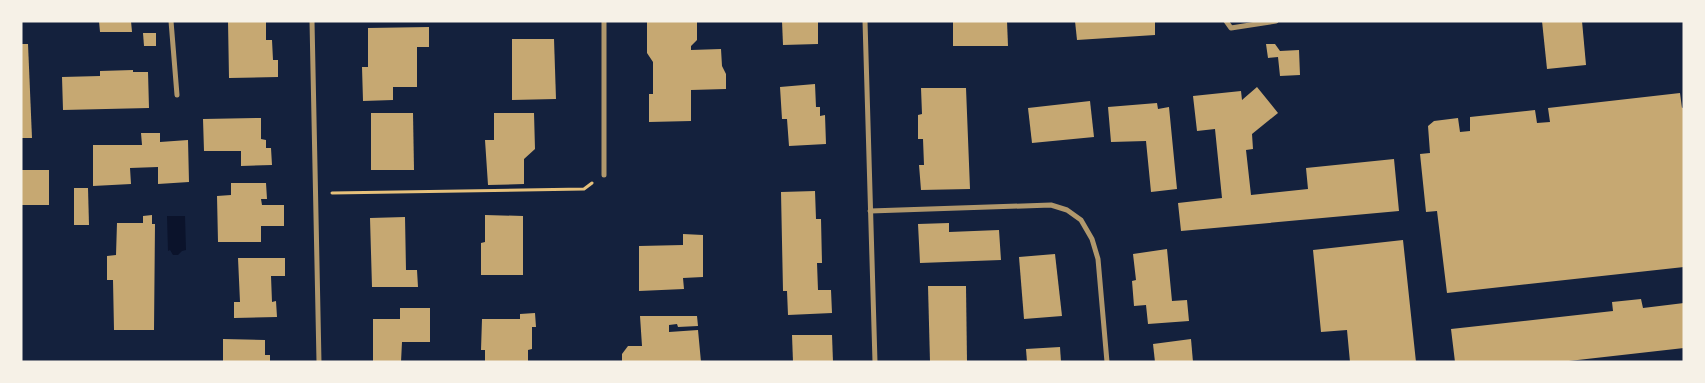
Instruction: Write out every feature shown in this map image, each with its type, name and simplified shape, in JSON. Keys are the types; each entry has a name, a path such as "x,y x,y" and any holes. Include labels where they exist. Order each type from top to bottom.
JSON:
{"street":[{"path":"171,21 177,96"},
{"path":"312,21 319,362"},
{"path":"604,21 604,175"},
{"path":"866,21 875,362"},
{"path":"1226,21 1231,28 1276,21"},
{"path":"870,211 1050,205 1067,210 1081,220 1092,240 1098,259 1107,362"}],"path":[{"path":"317,194 584,189 604,175"}],"water":[{"path":"167,216 185,216 186,250 178,255 173,255 170,250 168,251"}],"building":[{"path":"99,21 131,21 132,32 100,32"},
{"path":"228,21 266,21 266,40 272,40 273,60 278,60 278,77 229,78"},
{"path":"647,21 697,21 697,40 691,46 691,50 721,49 722,66 726,74 726,89 691,90 691,121 649,122 649,94 653,94 653,62 647,53"},
{"path":"782,21 818,21 818,44 783,45"},
{"path":"953,21 1007,21 1008,46 953,46"},
{"path":"1075,21 1155,21 1155,35 1077,40"},
{"path":"1542,21 1582,21 1586,65 1547,69"},
{"path":"429,27 429,47 417,47 417,87 393,87 393,100 363,101 362,67 368,67 368,28"},
{"path":"143,33 156,33 156,46 144,46"},
{"path":"512,39 554,39 556,99 512,100"},
{"path":"21,44 28,44 32,138 21,138"},
{"path":"1266,44 1275,44 1280,51 1299,50 1300,75 1280,76 1278,57 1268,58"},
{"path":"133,70 133,72 148,72 149,108 63,110 62,77 100,76 100,71"},
{"path":"815,84 816,107 820,107 820,116 825,115 826,144 789,146 787,119 782,119 780,87"},
{"path":"1257,87 1278,113 1252,134 1253,149 1246,150 1251,195 1308,189 1306,168 1394,159 1399,211 1181,231 1178,203 1222,198 1215,129 1197,131 1193,96 1241,91 1242,100"},
{"path":"921,88 966,88 970,189 921,190 919,165 924,165 923,139 918,139 918,115 922,114"},
{"path":"1680,93 1682,108 1684,107 1684,267 1447,293 1437,211 1426,212 1420,154 1430,153 1428,126 1434,121 1458,118 1460,132 1470,131 1470,117 1535,110 1537,123 1550,122 1548,108"},
{"path":"1090,101 1094,137 1032,143 1028,108"},
{"path":"1157,103 1158,109 1169,107 1177,189 1151,192 1146,141 1111,142 1108,107"},
{"path":"371,113 413,113 414,170 371,170"},
{"path":"494,113 534,113 535,149 524,159 524,184 488,185 485,140 494,140"},
{"path":"261,118 261,139 266,140 266,148 271,148 272,165 241,166 241,151 204,151 203,119"},
{"path":"141,133 160,133 160,142 188,140 189,182 158,184 158,167 130,168 131,184 93,186 93,145 142,145"},
{"path":"21,170 49,170 49,205 21,205"},
{"path":"231,183 266,183 267,199 261,199 262,205 284,205 284,226 261,226 261,242 218,242 217,196 231,195"},
{"path":"74,188 88,188 89,225 74,225"},
{"path":"815,191 816,219 821,219 822,263 817,263 818,290 831,290 832,313 788,315 787,291 783,291 781,192"},
{"path":"152,215 152,224 155,224 154,330 114,330 113,280 107,280 107,256 116,255 117,223 143,223 143,216"},
{"path":"485,215 523,216 523,275 481,275 481,243 485,242"},
{"path":"405,217 406,270 417,270 418,287 372,287 370,218"},
{"path":"949,223 949,232 999,230 1001,260 920,263 918,224"},
{"path":"683,234 703,235 703,277 683,278 684,289 639,291 639,246 683,245"},
{"path":"1403,240 1416,362 1350,362 1347,330 1321,332 1313,250"},
{"path":"1167,249 1172,301 1187,300 1189,321 1148,324 1146,305 1134,306 1132,281 1136,280 1133,254"},
{"path":"1055,254 1062,316 1024,319 1019,257"},
{"path":"238,258 285,258 285,276 271,276 272,302 276,301 277,317 234,318 234,302 240,302"},
{"path":"928,286 966,286 967,362 930,362"},
{"path":"1641,299 1643,308 1684,303 1684,348 1560,362 1455,362 1451,329 1613,311 1612,302"},
{"path":"400,308 430,308 430,342 402,342 401,362 373,362 373,319 400,319"},
{"path":"535,313 536,327 532,327 532,349 528,350 528,362 485,362 485,350 481,350 482,319 520,319 520,314"},
{"path":"640,316 697,316 698,326 678,327 677,324 669,325 669,332 698,330 701,362 622,362 622,354 628,346 642,346"},
{"path":"792,335 832,335 833,362 793,362"},
{"path":"223,339 265,340 265,355 270,355 270,362 223,362"},
{"path":"1191,339 1193,362 1155,362 1153,344"},
{"path":"1060,347 1061,362 1027,362 1026,349"}]}
